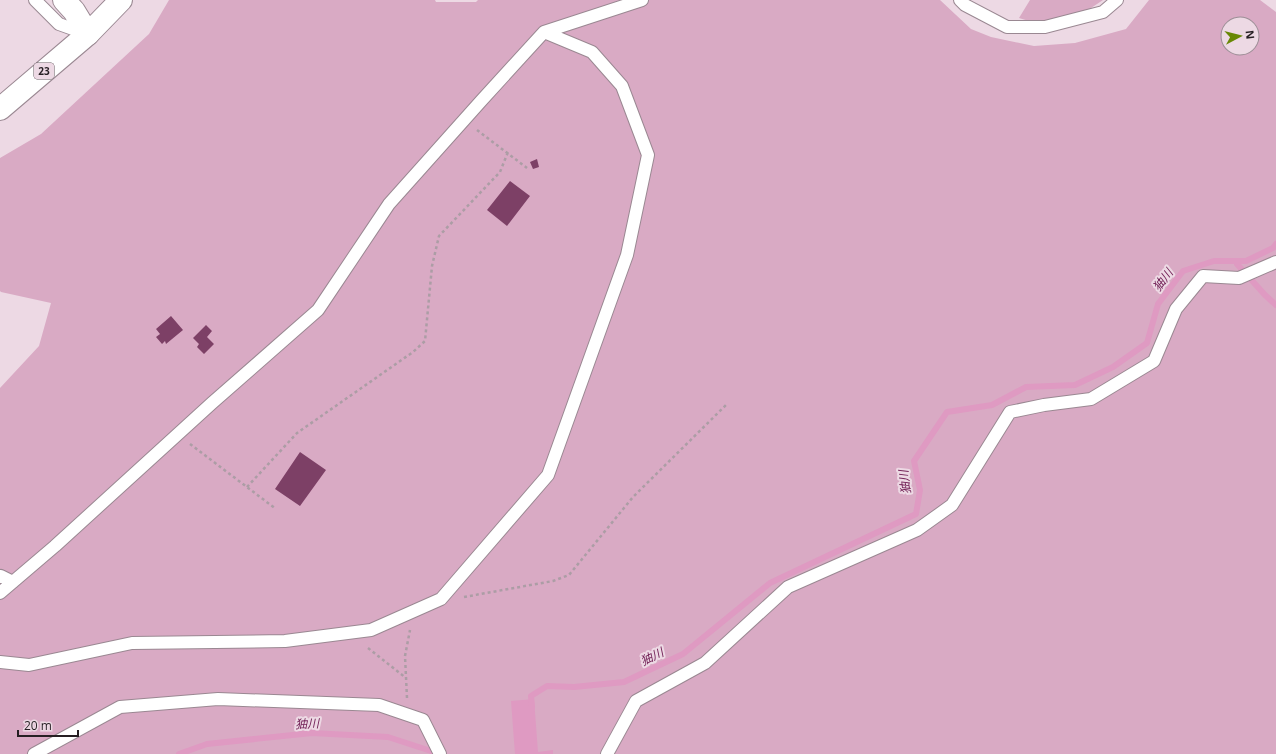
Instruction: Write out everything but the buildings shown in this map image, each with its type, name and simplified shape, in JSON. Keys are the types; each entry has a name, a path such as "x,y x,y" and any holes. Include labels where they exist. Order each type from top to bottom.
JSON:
{"main road":[{"path":"64,0 74,11 88,34"},
{"name":"23","path":"0,109 88,34 121,0"}],"lane":[{"path":"35,0 59,24 88,34"},
{"path":"0,593 55,546 318,310 390,204 544,32 642,0"},
{"path":"960,0 965,5 1007,27 1045,27 1102,12 1117,0"},
{"path":"0,662 29,665 132,643 284,641 371,630 441,599 548,475 627,255 648,155 622,86 592,52 544,32"},
{"path":"607,754 636,701 705,663 788,587 917,530 952,505 1010,412 1091,398 1154,361 1176,310 1203,276 1239,278 1276,262"},
{"path":"0,577 1,576 14,582"},
{"path":"34,754 120,707 218,699 379,705 423,720 440,754"}],"path":[{"path":"464,120 508,152 527,168"},
{"path":"247,487 297,433 425,342 432,266 439,236 500,172 508,152"},
{"path":"441,599 460,598 553,581 569,575 633,497 727,404"},
{"path":"177,435 276,509"},
{"path":"409,716 405,656 413,611"},
{"path":"350,633 406,679"}],"shaded area":[{"path":"169,0 435,0 436,2 476,2 478,0 940,0 971,29 991,37 1034,46 1075,43 1126,29 1149,0 1260,0 1276,12 1276,754 0,754 0,388 39,346 51,303 0,291 0,158 41,134 149,34"},
{"path":"1030,0 1103,0 1085,12 1051,21 1032,22 1019,18"},
{"path":"534,699 538,752 553,750 553,754 515,754 511,701"}],"waterway":[{"name":"㹨川","path":"532,707 531,696 547,686 574,687 624,682 683,654 770,583 916,514 920,490 914,461 947,412 992,405 1026,387 1075,385 1113,367 1147,343 1158,304 1183,271 1214,261 1246,261 1273,248 1276,244"},
{"path":"1236,261 1265,295 1276,305"},
{"name":"㹨川","path":"179,754 207,744 312,733 388,737 431,751 435,754"}]}
